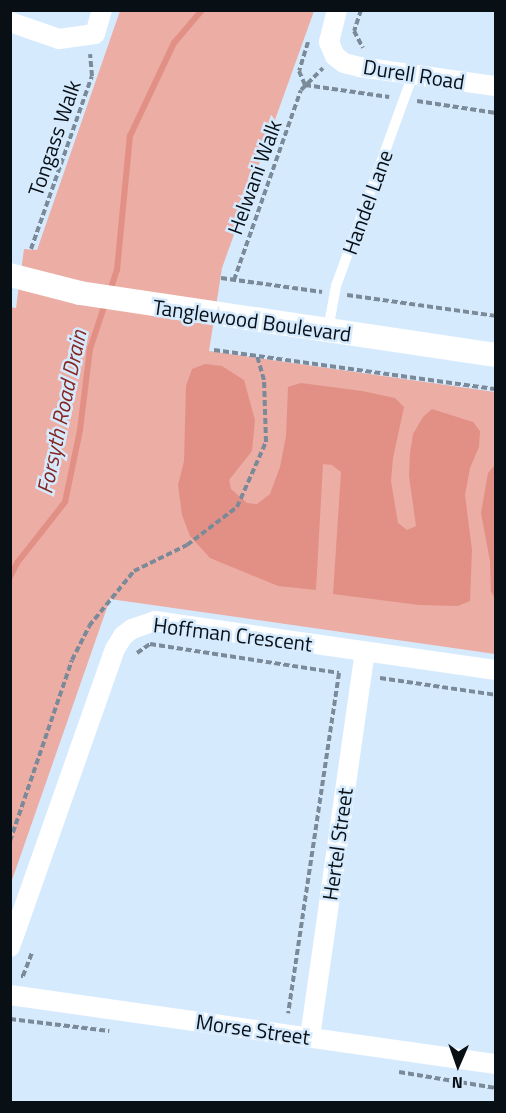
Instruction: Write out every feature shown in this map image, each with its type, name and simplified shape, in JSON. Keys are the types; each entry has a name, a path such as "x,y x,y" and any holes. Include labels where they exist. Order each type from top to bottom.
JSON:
{"street":[{"path":"10,22 59,39 95,34 102,10"},
{"name":"Durell Road","path":"337,10 329,42 335,56 344,63 495,86"},
{"name":"Tanglewood Boulevard","path":"20,277 80,293 218,316 495,355"},
{"name":"Hoffman Crescent","path":"10,947 115,649 123,636 143,623 154,621 495,670"},
{"name":"Hertel Street","path":"310,1037 365,652"},
{"name":"Morse Street","path":"10,995 495,1064"}],"lane":[{"name":"Handel Lane","path":"328,331 335,293 413,75"}],"path":[{"name":"Tongass Walk","path":"31,249 92,76 89,35"},
{"name":"Helwani Walk","path":"234,280 301,90 305,85"},
{"path":"221,278 495,316"},
{"path":"214,350 495,389"},
{"path":"10,841 72,660 89,626 134,571 187,545 237,507 266,441 264,380 257,356"},
{"path":"136,654 150,644 495,695"},
{"path":"288,1013 339,673"},
{"path":"23,976 35,943"}],"shaded area":[{"path":"120,11 314,11 222,268 209,351 495,392 495,654 110,599 11,883 10,307 16,308 24,249 37,250"},
{"path":"205,364 222,366 244,380 255,420 252,451 229,480 231,489 247,503 257,504 270,494 280,467 286,436 288,387 301,383 362,391 395,398 404,407 393,458 391,481 398,523 407,530 416,526 409,476 410,453 413,434 423,417 432,409 473,422 480,431 479,447 470,468 465,495 472,550 470,601 458,606 419,605 333,594 341,472 332,465 323,464 316,590 278,586 210,558 190,536 182,515 178,485 184,461 186,386 192,369"},
{"path":"495,465 495,598 491,592 490,561 481,513 488,473"}],"waterway":[{"name":"Forsyth Road Drain","path":"110,291 117,270 130,136 174,43 202,10"},
{"name":"Forsyth Road Drain","path":"10,577 17,563 65,502 80,430 90,349 106,301"}]}
